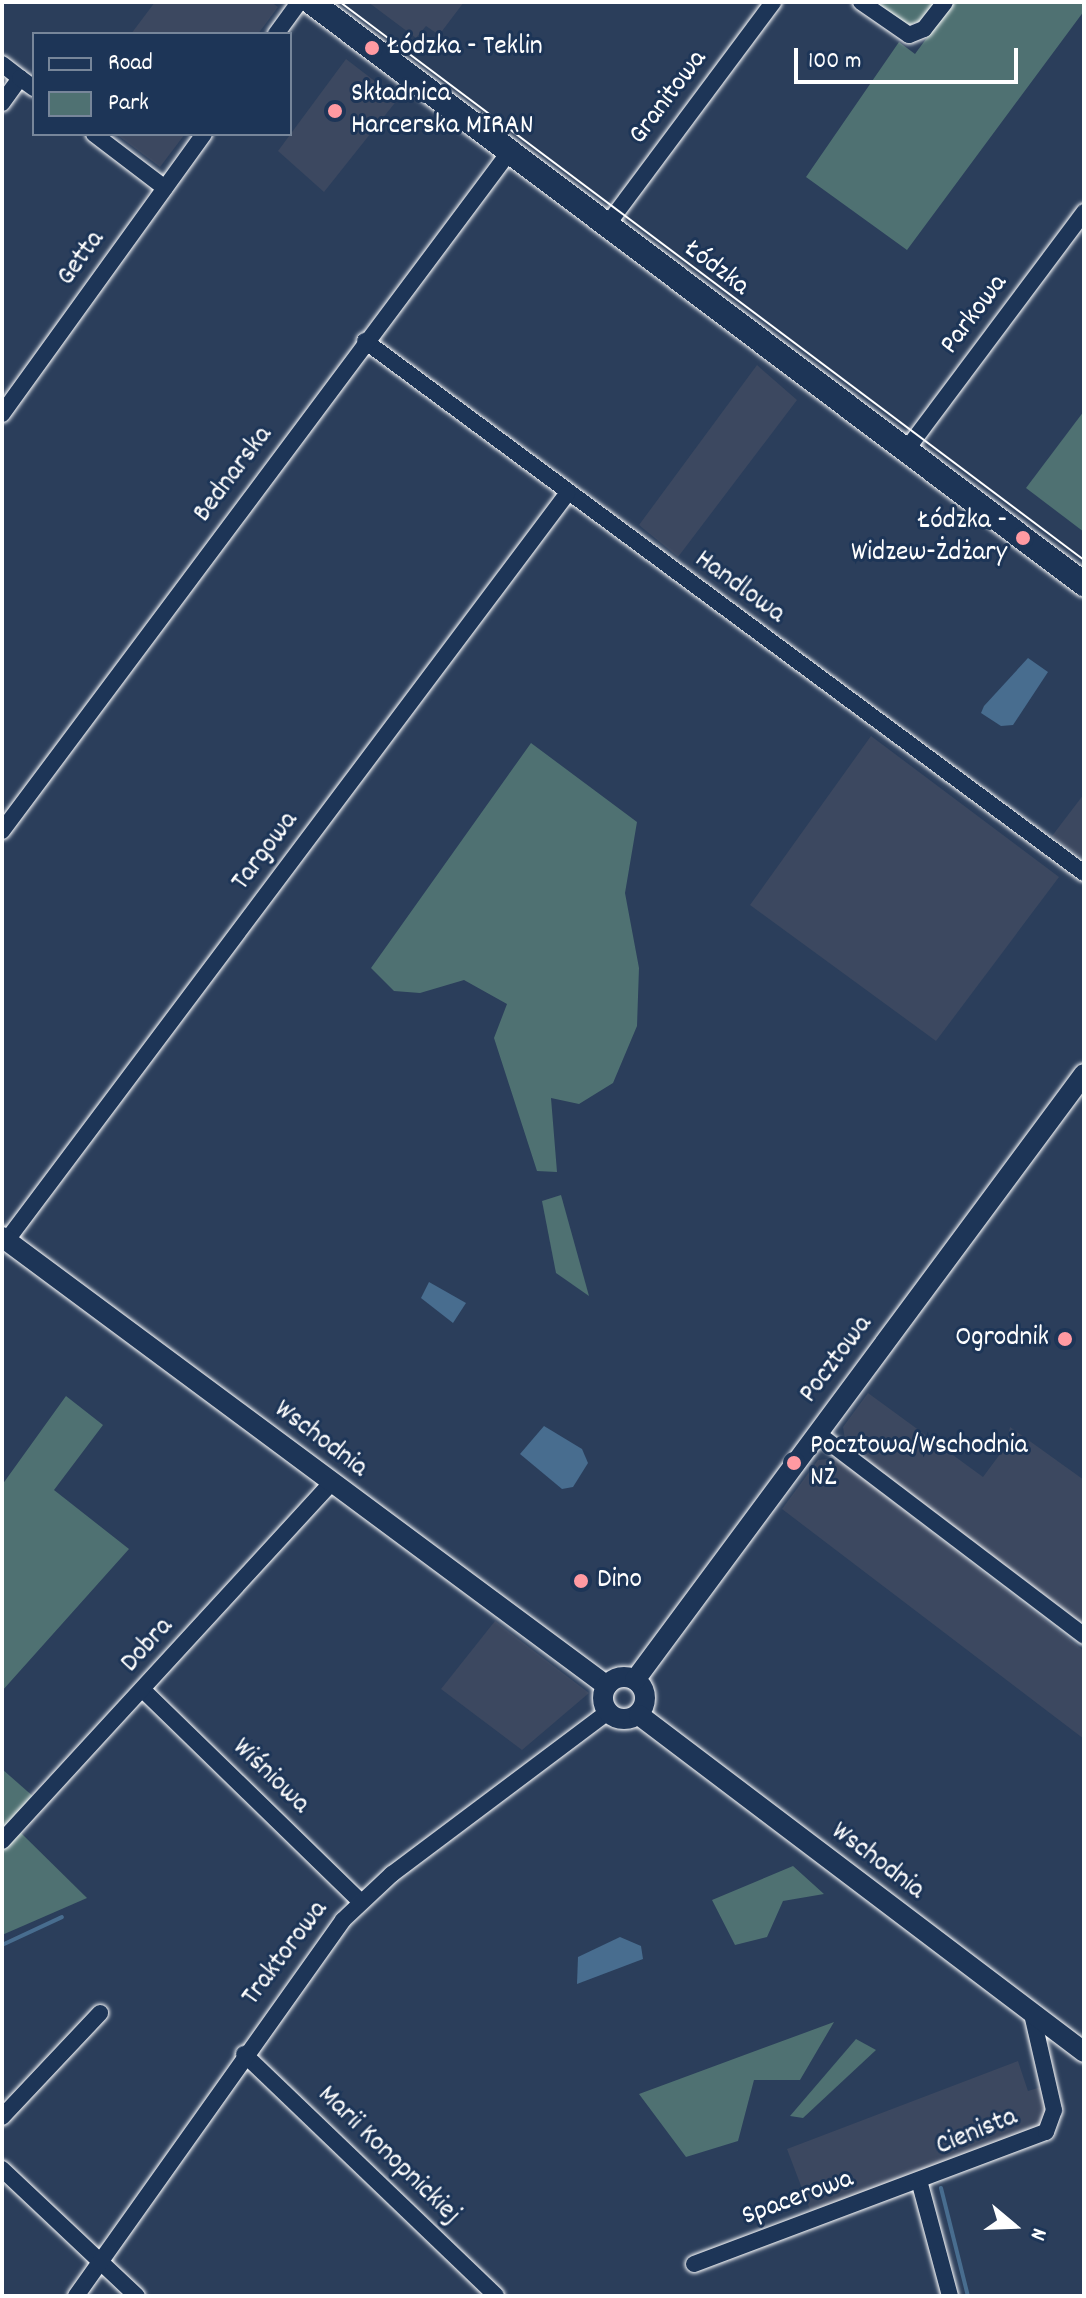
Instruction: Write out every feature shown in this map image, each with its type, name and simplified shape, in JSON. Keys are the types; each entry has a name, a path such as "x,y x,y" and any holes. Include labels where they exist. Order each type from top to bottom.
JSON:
{"main road":[{"name":"Łódzka","path":"311,2 1084,584"}],"street":[{"path":"277,32 299,2"},
{"name":"Granitowa","path":"607,225 773,2"},
{"path":"861,2 909,35 924,29 945,2"},
{"path":"2,64 27,83 2,103"},
{"path":"97,136 165,188"},
{"name":"Getta","path":"2,414 203,136"},
{"name":"Bednarska","path":"2,831 365,341 510,151"},
{"name":"Parkowa","path":"907,449 1084,212"},
{"name":"Handlowa","path":"365,341 567,494 1084,873"},
{"name":"Targowa","path":"5,1238 567,494"},
{"name":"Pocztowa","path":"635,1680 1084,1074"},
{"name":"Wschodnia","path":"5,1238 607,1686"},
{"path":"817,1433 1084,1636"},
{"name":"Dobra","path":"2,1841 331,1483"},
{"path":"620,1678 635,1680 645,1694 639,1715 625,1720 608,1712 607,1686 620,1678"},
{"name":"Wiśniowa","path":"143,1690 361,1902"},
{"name":"Traktorowa","path":"76,2296 244,2054 361,1902 608,1712"},
{"name":"Wschodnia","path":"639,1715 1084,2052"},
{"path":"2,2117 100,2013"},
{"name":"Cienista","path":"950,2296 920,2184 1050,2126 1054,2110 1032,2014"},
{"name":"Marii Konopnickiej","path":"244,2054 496,2296"},
{"path":"2,2169 137,2296"},
{"name":"Spacerowa","path":"694,2264 920,2184"}],"shaded area":[{"path":"155,2 271,2 278,7 259,32 132,32"},
{"path":"368,2 464,2 439,35 426,26 416,38"},
{"path":"346,59 398,99 324,192 278,151"},
{"path":"119,136 183,136 160,167"},
{"path":"757,365 797,400 678,557 639,525"},
{"path":"1028,658 1048,672 1013,725 1001,726 981,713"},
{"path":"871,736 1059,877 936,1041 750,905"},
{"path":"1084,794 1084,859 1052,836"},
{"path":"429,1282 466,1303 453,1323 421,1298"},
{"path":"868,1393 983,1477 1006,1446 1010,1427 1084,1480 1084,1624 846,1446 843,1427"},
{"path":"544,1426 582,1449 588,1463 573,1487 562,1489 520,1454"},
{"path":"837,1458 1084,1651 1084,1739 782,1509 818,1460"},
{"path":"495,1621 589,1693 522,1750 441,1689"},
{"path":"620,1937 641,1946 643,1959 577,1984 578,1957"},
{"path":"1018,2061 1028,2091 1041,2087 1048,2113 1041,2126 812,2215 787,2149"}],"green space":[{"path":"869,2 937,2 924,20 906,26"},
{"path":"953,2 1084,2 1084,11 907,250 806,177 899,42 915,54"},
{"path":"1084,411 1084,532 1026,488"},
{"path":"531,743 637,822 625,893 639,968 637,1026 613,1083 579,1104 551,1098 557,1172 537,1171 494,1038 507,1004 464,980 420,993 394,991 371,968"},
{"path":"561,1195 589,1296 556,1273 542,1201"},
{"path":"66,1396 103,1425 54,1490 129,1549 2,1691 2,1485"},
{"path":"2,1769 35,1798 2,1832"},
{"path":"21,1833 87,1898 2,1935 2,1851"},
{"path":"793,1866 824,1894 783,1901 767,1937 735,1945 712,1900"},
{"path":"834,2022 800,2080 754,2080 738,2141 686,2157 639,2094"},
{"path":"856,2039 876,2050 803,2118 790,2116"}],"waterway":[{"path":"2,1945 62,1917"},
{"path":"941,2188 968,2296"}],"tram line":[{"path":"340,2 1084,560"}],"place":[{"name":"Łódzka - Teklin","path":"372,48"},
{"name":"Składnica Harcerska MIRAN","path":"335,111"},
{"name":"Łódzka - Widzew-Żdżary","path":"1023,538"},
{"name":"Ogrodnik","path":"1065,1339"},
{"name":"Pocztowa/Wschodnia NŻ","path":"794,1463"},
{"name":"Dino","path":"581,1581"}]}
